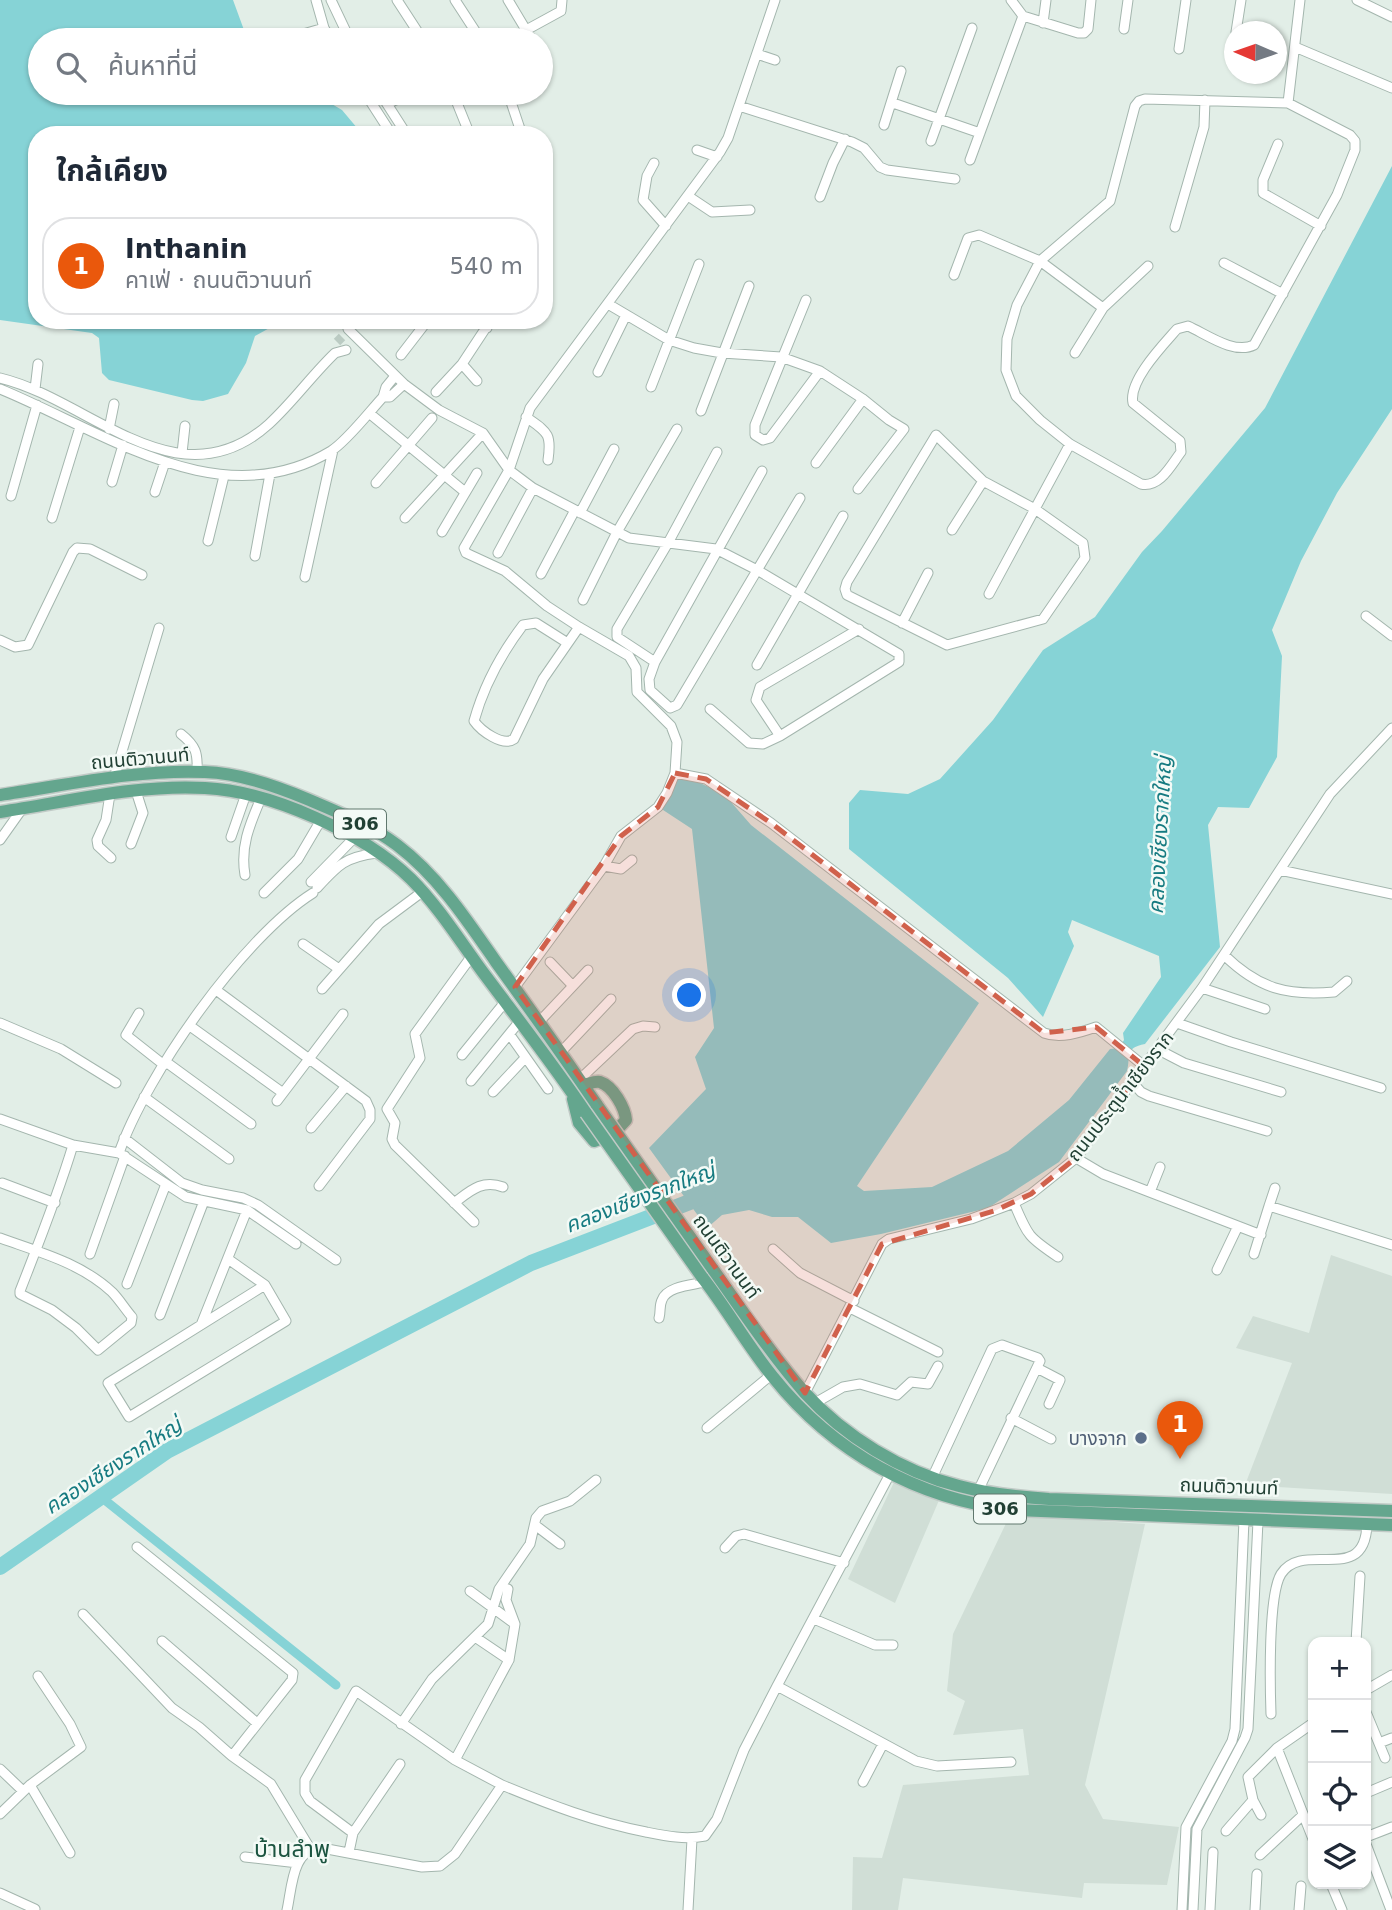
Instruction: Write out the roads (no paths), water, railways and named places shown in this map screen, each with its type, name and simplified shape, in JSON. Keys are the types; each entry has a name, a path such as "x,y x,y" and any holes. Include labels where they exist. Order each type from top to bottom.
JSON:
{"main road":[{"name":"ถนนติวานนท์","path":"0,795 162,772 197,772 240,777 270,785 330,809 396,843 419,863 443,890 515,987 561,1053 591,1109 771,1375 826,1432 890,1474 939,1495 986,1507 1039,1512 1392,1525"},
{"name":"ถนนติวานนท์","path":"0,812 163,787 246,794 321,820 354,838 410,878 519,1022 578,1086"},
{"path":"600,1082 612,1091 626,1114 626,1120 613,1134 598,1141 594,1141 587,1134 579,1123 578,1086 600,1082"},
{"name":"ถนนติวานนท์","path":"706,1276 816,1403 866,1444 932,1478 978,1491 1049,1499 1392,1511"}],"street":[{"path":"316,0 324,28"},
{"path":"331,0 344,28"},
{"path":"397,0 415,28"},
{"path":"454,0 473,28"},
{"path":"508,0 525,28"},
{"path":"532,28 561,11 562,0"},
{"path":"515,987 604,866 621,835 658,807 675,773 677,742 671,726 637,692 634,662 629,656 579,628 505,571 466,553 464,548 509,470 526,417 717,157 728,138 775,0"},
{"path":"1011,0 1023,16 1084,33 1088,29 1091,0"},
{"path":"1043,23 1046,0"},
{"path":"1124,29 1128,0"},
{"path":"1180,49 1186,0"},
{"path":"1238,21 1241,0"},
{"path":"1288,103 1300,0"},
{"path":"1357,0 1392,18"},
{"path":"970,160 1023,16"},
{"path":"931,141 972,28"},
{"path":"1294,51 1392,88"},
{"path":"757,54 775,60"},
{"path":"884,125 901,71"},
{"path":"1145,99 1288,103 1350,135 1355,141 1355,150 1338,195 1254,345 1246,349 1237,348 1188,326 1182,326 1149,363 1133,392 1133,403 1180,441 1182,447 1156,484 1141,484 1070,444 1016,396 1006,370 1007,339 1017,305 1044,264 1110,201 1135,107 1139,102 1145,99"},
{"path":"1175,228 1204,127 1205,100"},
{"path":"893,103 981,133"},
{"path":"373,105 386,126"},
{"path":"388,105 401,126"},
{"path":"458,105 466,126"},
{"path":"512,105 519,126"},
{"path":"739,106 845,139 864,148 880,167 887,170 955,179"},
{"path":"820,197 845,139"},
{"path":"1278,144 1263,180 1264,193 1321,226"},
{"path":"697,150 717,157"},
{"path":"654,163 647,176 643,200 666,226"},
{"path":"688,196 712,212 750,210"},
{"path":"954,275 968,238 979,235 1044,264 1103,308"},
{"path":"1224,263 1283,294"},
{"path":"651,387 699,264"},
{"path":"1075,354 1103,308 1148,266"},
{"path":"701,411 749,286"},
{"path":"806,299 753,430 755,435 763,440 770,438 820,372"},
{"path":"608,304 668,340 722,353 781,357 820,372 904,429 858,489"},
{"path":"598,372 626,315"},
{"path":"335,353 345,329"},
{"path":"348,329 351,344 439,410 483,433 509,470 533,488 629,538 716,549 757,570 899,654 899,662 763,744 749,743 710,709"},
{"path":"401,355 421,329"},
{"path":"436,392 462,364 486,329"},
{"path":"0,378 35,389 109,429 156,447 182,453 221,453 237,446 269,424 335,353 351,344"},
{"path":"35,389 38,364"},
{"path":"462,364 477,381"},
{"path":"0,389 80,427 165,462 224,476 271,474 333,450 383,397 386,387 395,376"},
{"path":"383,397 390,397 404,384"},
{"path":"816,463 863,399"},
{"path":"109,429 114,404"},
{"path":"12,496 37,405"},
{"path":"369,412 465,492"},
{"path":"526,417 544,430 551,442 548,460"},
{"path":"376,483 432,418"},
{"path":"182,453 185,426"},
{"path":"52,517 80,427"},
{"path":"583,600 617,532 677,429"},
{"path":"405,518 483,433"},
{"path":"936,435 984,481 1035,509 1083,543 1085,558 1043,619 947,645 847,595 847,582 936,435"},
{"path":"989,594 1070,444"},
{"path":"112,482 123,445"},
{"path":"541,574 614,449"},
{"path":"305,577 333,450"},
{"path":"655,663 616,634 718,452"},
{"path":"155,492 165,462"},
{"path":"762,471 716,549 655,663 649,679 650,690 670,708 674,708 800,498"},
{"path":"442,532 477,473"},
{"path":"255,556 271,474"},
{"path":"208,541 224,476"},
{"path":"952,530 984,481"},
{"path":"498,554 533,488"},
{"path":"757,665 843,516"},
{"path":"0,640 15,647 28,645 77,548 90,549 142,575"},
{"path":"902,623 928,573"},
{"path":"1366,616 1392,636"},
{"path":"566,642 536,623 523,625 489,679 474,721 478,726 504,743 510,743 543,679 566,642 579,628"},
{"path":"114,778 159,628"},
{"path":"780,736 756,700 760,687 859,629"},
{"name":"ถนนประตูน้ำเชียงราก","path":"805,1393 882,1244 889,1239 971,1219 1014,1203 1031,1194 1076,1158 1202,988 1330,794 1392,728"},
{"path":"181,734 195,746 197,772"},
{"path":"675,773 706,779 771,822 1044,1033 1052,1037 1096,1027 1144,1066"},
{"path":"131,844 143,813 136,791"},
{"path":"110,794 106,820 97,840 98,845 111,858"},
{"path":"231,837 246,794"},
{"path":"245,874 242,861 245,837 261,798"},
{"path":"0,841 22,809"},
{"path":"264,893 298,859 321,820"},
{"path":"90,1254 122,1155 124,1138 144,1097 216,990 260,939 327,871 354,838"},
{"path":"327,871 349,859 377,853"},
{"path":"604,866 621,869 632,860"},
{"path":"1280,870 1392,894"},
{"path":"322,989 379,924 422,892"},
{"path":"303,944 339,969"},
{"path":"1224,955 1246,975 1283,992 1334,992 1347,981"},
{"path":"471,957 415,1034 420,1058 387,1109 395,1123 392,1139 395,1145 474,1222"},
{"path":"550,962 573,986"},
{"path":"539,1022 588,970"},
{"path":"1202,988 1265,1009"},
{"path":"216,990 366,1101 370,1119 319,1186"},
{"path":"561,1053 611,999"},
{"path":"462,1055 505,1002"},
{"path":"139,1013 125,1035 251,1124"},
{"path":"190,1026 280,1097 344,1014"},
{"path":"471,1081 519,1022"},
{"path":"0,1023 61,1049 116,1083"},
{"path":"1177,1023 1381,1088"},
{"path":"578,1086 633,1029 655,1027"},
{"path":"510,1035 548,1089"},
{"path":"1157,1049 1184,1063 1280,1092"},
{"path":"493,1092 525,1058"},
{"path":"1132,1082 1149,1096 1267,1131"},
{"path":"311,1128 346,1086"},
{"path":"144,1097 229,1159"},
{"path":"0,1119 73,1145 122,1155 186,1197 247,1210 296,1244"},
{"path":"124,1138 182,1183 202,1191 243,1198 258,1205 336,1260"},
{"path":"0,1238 36,1251 79,1268 113,1292 132,1317 131,1322 98,1350 76,1328 52,1310 22,1296 20,1291 36,1251 55,1203 73,1145"},
{"path":"1076,1158 1103,1174 1261,1234"},
{"path":"1150,1192 1160,1167"},
{"path":"2,1183 55,1203"},
{"path":"127,1284 166,1184"},
{"path":"454,1203 476,1186 494,1184 503,1187"},
{"path":"1254,1254 1275,1188"},
{"path":"160,1315 204,1201"},
{"path":"1014,1203 1032,1240 1058,1257"},
{"path":"1269,1206 1392,1245"},
{"path":"201,1325 247,1210"},
{"path":"1217,1270 1238,1226"},
{"path":"773,1250 811,1280 938,1352"},
{"path":"228,1259 265,1285 286,1321 129,1417 108,1383 265,1285"},
{"path":"659,1318 662,1299 666,1293 706,1276"},
{"path":"932,1478 992,1349 1002,1345 1040,1361 978,1491"},
{"path":"816,1403 844,1387 860,1384 897,1395 911,1382 928,1384 937,1366"},
{"path":"1037,1367 1060,1380 1048,1404"},
{"path":"707,1428 771,1375"},
{"path":"1012,1418 1051,1439"},
{"path":"353,1833 310,1801 305,1793 305,1780 356,1691 455,1760 502,1785 607,1824 692,1839 705,1836 711,1830 744,1750 890,1474"},
{"path":"401,1724 432,1679 488,1624 499,1589 530,1544 536,1518 542,1511 570,1501 596,1480"},
{"path":"1182,1910 1186,1827 1236,1729 1244,1520"},
{"path":"1193,1910 1197,1829 1248,1729 1258,1521"},
{"path":"1271,1714 1270,1670 1275,1587 1281,1574 1287,1567 1300,1561 1343,1559 1356,1555 1365,1542 1367,1524"},
{"path":"535,1525 561,1544"},
{"path":"725,1548 736,1536 744,1534 844,1563"},
{"path":"137,1547 293,1673 292,1680 232,1756"},
{"path":"1356,1637 1360,1576"},
{"path":"455,1760 509,1660 515,1624 506,1600 509,1589"},
{"path":"470,1591 515,1624"},
{"path":"83,1614 172,1708 271,1784 311,1850"},
{"path":"814,1619 869,1643 893,1645"},
{"path":"475,1637 509,1660"},
{"path":"162,1641 257,1723"},
{"path":"1371,1687 1392,1675"},
{"path":"0,1814 27,1788 81,1746 70,1724 38,1676"},
{"path":"777,1686 916,1761 937,1766 1011,1762"},
{"path":"1371,1724 1385,1758"},
{"path":"1261,1815 1253,1800 1248,1777 1277,1748 1308,1726"},
{"path":"1379,1744 1392,1738"},
{"path":"863,1782 883,1744"},
{"path":"1277,1748 1308,1827"},
{"path":"349,1852 353,1833 400,1765"},
{"path":"0,1769 27,1788 69,1853"},
{"path":"1371,1791 1392,1782"},
{"path":"287,1910 300,1857 311,1850 322,1848 422,1867 440,1866 455,1854 502,1785"},
{"path":"1226,1831 1253,1800"},
{"path":"1260,1855 1303,1815"},
{"path":"1371,1835 1392,1828"},
{"path":"688,1910 692,1839"},
{"path":"1210,1910 1213,1852"},
{"path":"245,1857 298,1863"},
{"path":"1371,1857 1391,1910"},
{"path":"1255,1910 1257,1874"},
{"path":"1299,1910 1301,1886"},
{"path":"1333,1889 1342,1910"},
{"path":"0,1893 35,1909"}],"water":[{"path":"0,0 233,0 243,28 28,28 28,105 333,105 342,110 355,126 28,126 28,324 0,320"},
{"path":"1392,166 1392,409 1337,493 1301,561 1272,630 1282,656 1277,757 1249,808 1218,807 1208,825 1220,947 1145,1044 1131,1050 1127,1071 1059,1162 988,1208 831,1243 798,1217 772,1217 749,1210 722,1215 707,1228 649,1148 706,1089 695,1057 714,1028 692,829 660,808 678,776 724,794 751,825 979,1003 857,1186 864,1191 932,1187 1008,1151 1069,1100 1110,1049 1119,1048 1124,1040 1123,1033 1161,977 1159,956 1072,920 1068,932 1074,946 1043,1017 1008,978 849,849 849,803 860,790 908,794 940,779 993,720 1043,650 1095,617 1142,552 1265,408"},
{"path":"64,329 268,329 255,336 246,363 228,394 203,401 109,380 102,373 99,338 92,333"}],"waterway":[{"name":"คลองเชียงรากใหญ่","path":"0,1567 167,1451 531,1263 708,1195"},
{"path":"101,1497 336,1685"}],"tunnel":[{"path":"337,342 342,337"}],"place":[{"name":"บางจาก","path":"1141,1438"},
{"name":"Inthanin","path":"1180,1459"}],"district":[{"name":"บ้านลำพู","path":"292,1849"}]}
